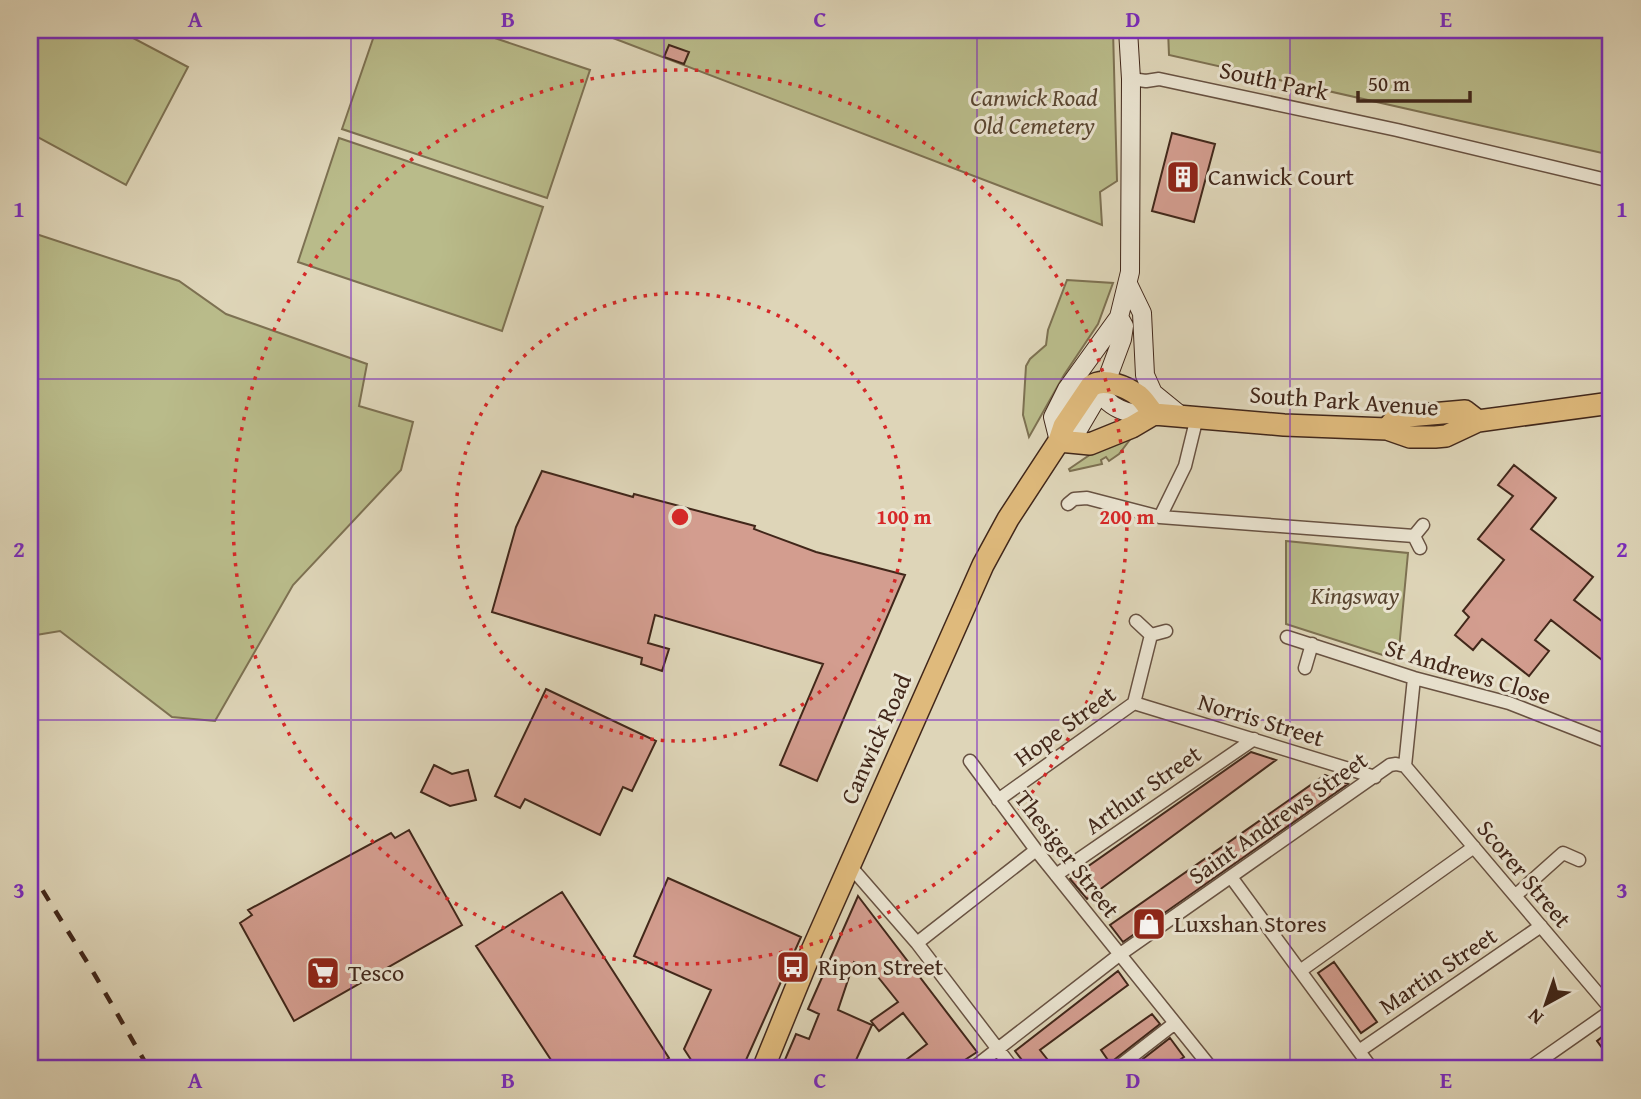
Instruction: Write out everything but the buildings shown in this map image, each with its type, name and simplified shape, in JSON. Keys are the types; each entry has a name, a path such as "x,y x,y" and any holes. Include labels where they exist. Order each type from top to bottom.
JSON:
{"main road":[{"path":"1101,386 1140,397 1154,414 1132,427 1090,444 1059,441 1053,417 1068,389 1119,317 1128,284 1132,79 1128,30"},
{"path":"1128,284 1142,313 1145,375 1153,393 1189,416"},
{"path":"1101,386 1122,340 1124,326 1119,317"},
{"path":"1095,351 1101,386"},
{"name":"Canwick Road","path":"762,1069 983,565 1008,519 1059,441 1064,426 1087,391 1101,386"},
{"name":"South Park Avenue","path":"1154,414 1284,425 1387,429 1410,437 1446,436 1478,421 1611,403"}],"street":[{"name":"South Park","path":"1132,79 1158,79 1254,97 1611,181"},
{"path":"1160,517 1185,466 1189,416"},
{"path":"1068,504 1074,499 1087,498 1160,517 1417,542 1423,525"},
{"path":"1136,621 1151,635 1166,631"},
{"name":"Hope Street","path":"998,800 1134,703 1151,635"},
{"name":"St Andrews Close","path":"1287,637 1414,678 1509,703 1611,743"},
{"path":"1305,668 1312,644"},
{"name":"Saint Andrews Street","path":"972,1069 1119,955 1390,765 1405,766 1414,678"},
{"name":"Norris Street","path":"1134,703 1375,777"},
{"name":"Arthur Street","path":"1056,875 1254,739"},
{"name":"Thesiger Street","path":"970,761 1036,850 1212,1069"},
{"name":"Scorer Street","path":"1405,766 1611,1010"},
{"path":"1300,971 1474,847"},
{"path":"917,943 1036,850"},
{"path":"1516,895 1563,853 1579,860"},
{"path":"850,866 917,943 1013,1069"},
{"path":"1231,877 1373,1069"},
{"name":"Martin Street","path":"1359,1051 1541,926"},
{"path":"1528,1069 1611,1010"},
{"path":"1117,1068 1175,1023"}],"green space":[{"path":"30,30 118,30 188,67 126,185 30,133"},
{"path":"376,30 471,30 590,70 547,198 342,129"},
{"name":"Canwick Road Old Cemetery","path":"592,30 1113,30 1117,181 1100,192 1102,225"},
{"path":"1168,30 1611,30 1611,155 1169,55"},
{"path":"339,138 543,207 502,331 298,262"},
{"path":"30,232 179,281 226,314 367,364 359,406 413,422 401,470 293,585 215,721 172,717 60,631 30,636"},
{"path":"1067,280 1113,283 1098,324 1064,375 1029,437 1023,415 1026,366 1046,345 1048,330"},
{"path":"1132,437 1119,454 1109,461 1106,457 1101,460 1102,464 1070,471 1069,469 1097,450"},
{"name":"Kingsway","path":"1286,541 1408,553 1398,660 1286,624"}],"railway":[{"path":"30,870 149,1069"}],"place":[{"name":"Canwick Court","path":"1183,177"},
{"name":"Luxshan Stores","path":"1149,924"},
{"name":"Ripon Street","path":"793,967"},
{"name":"Tesco","path":"323,973"}]}
